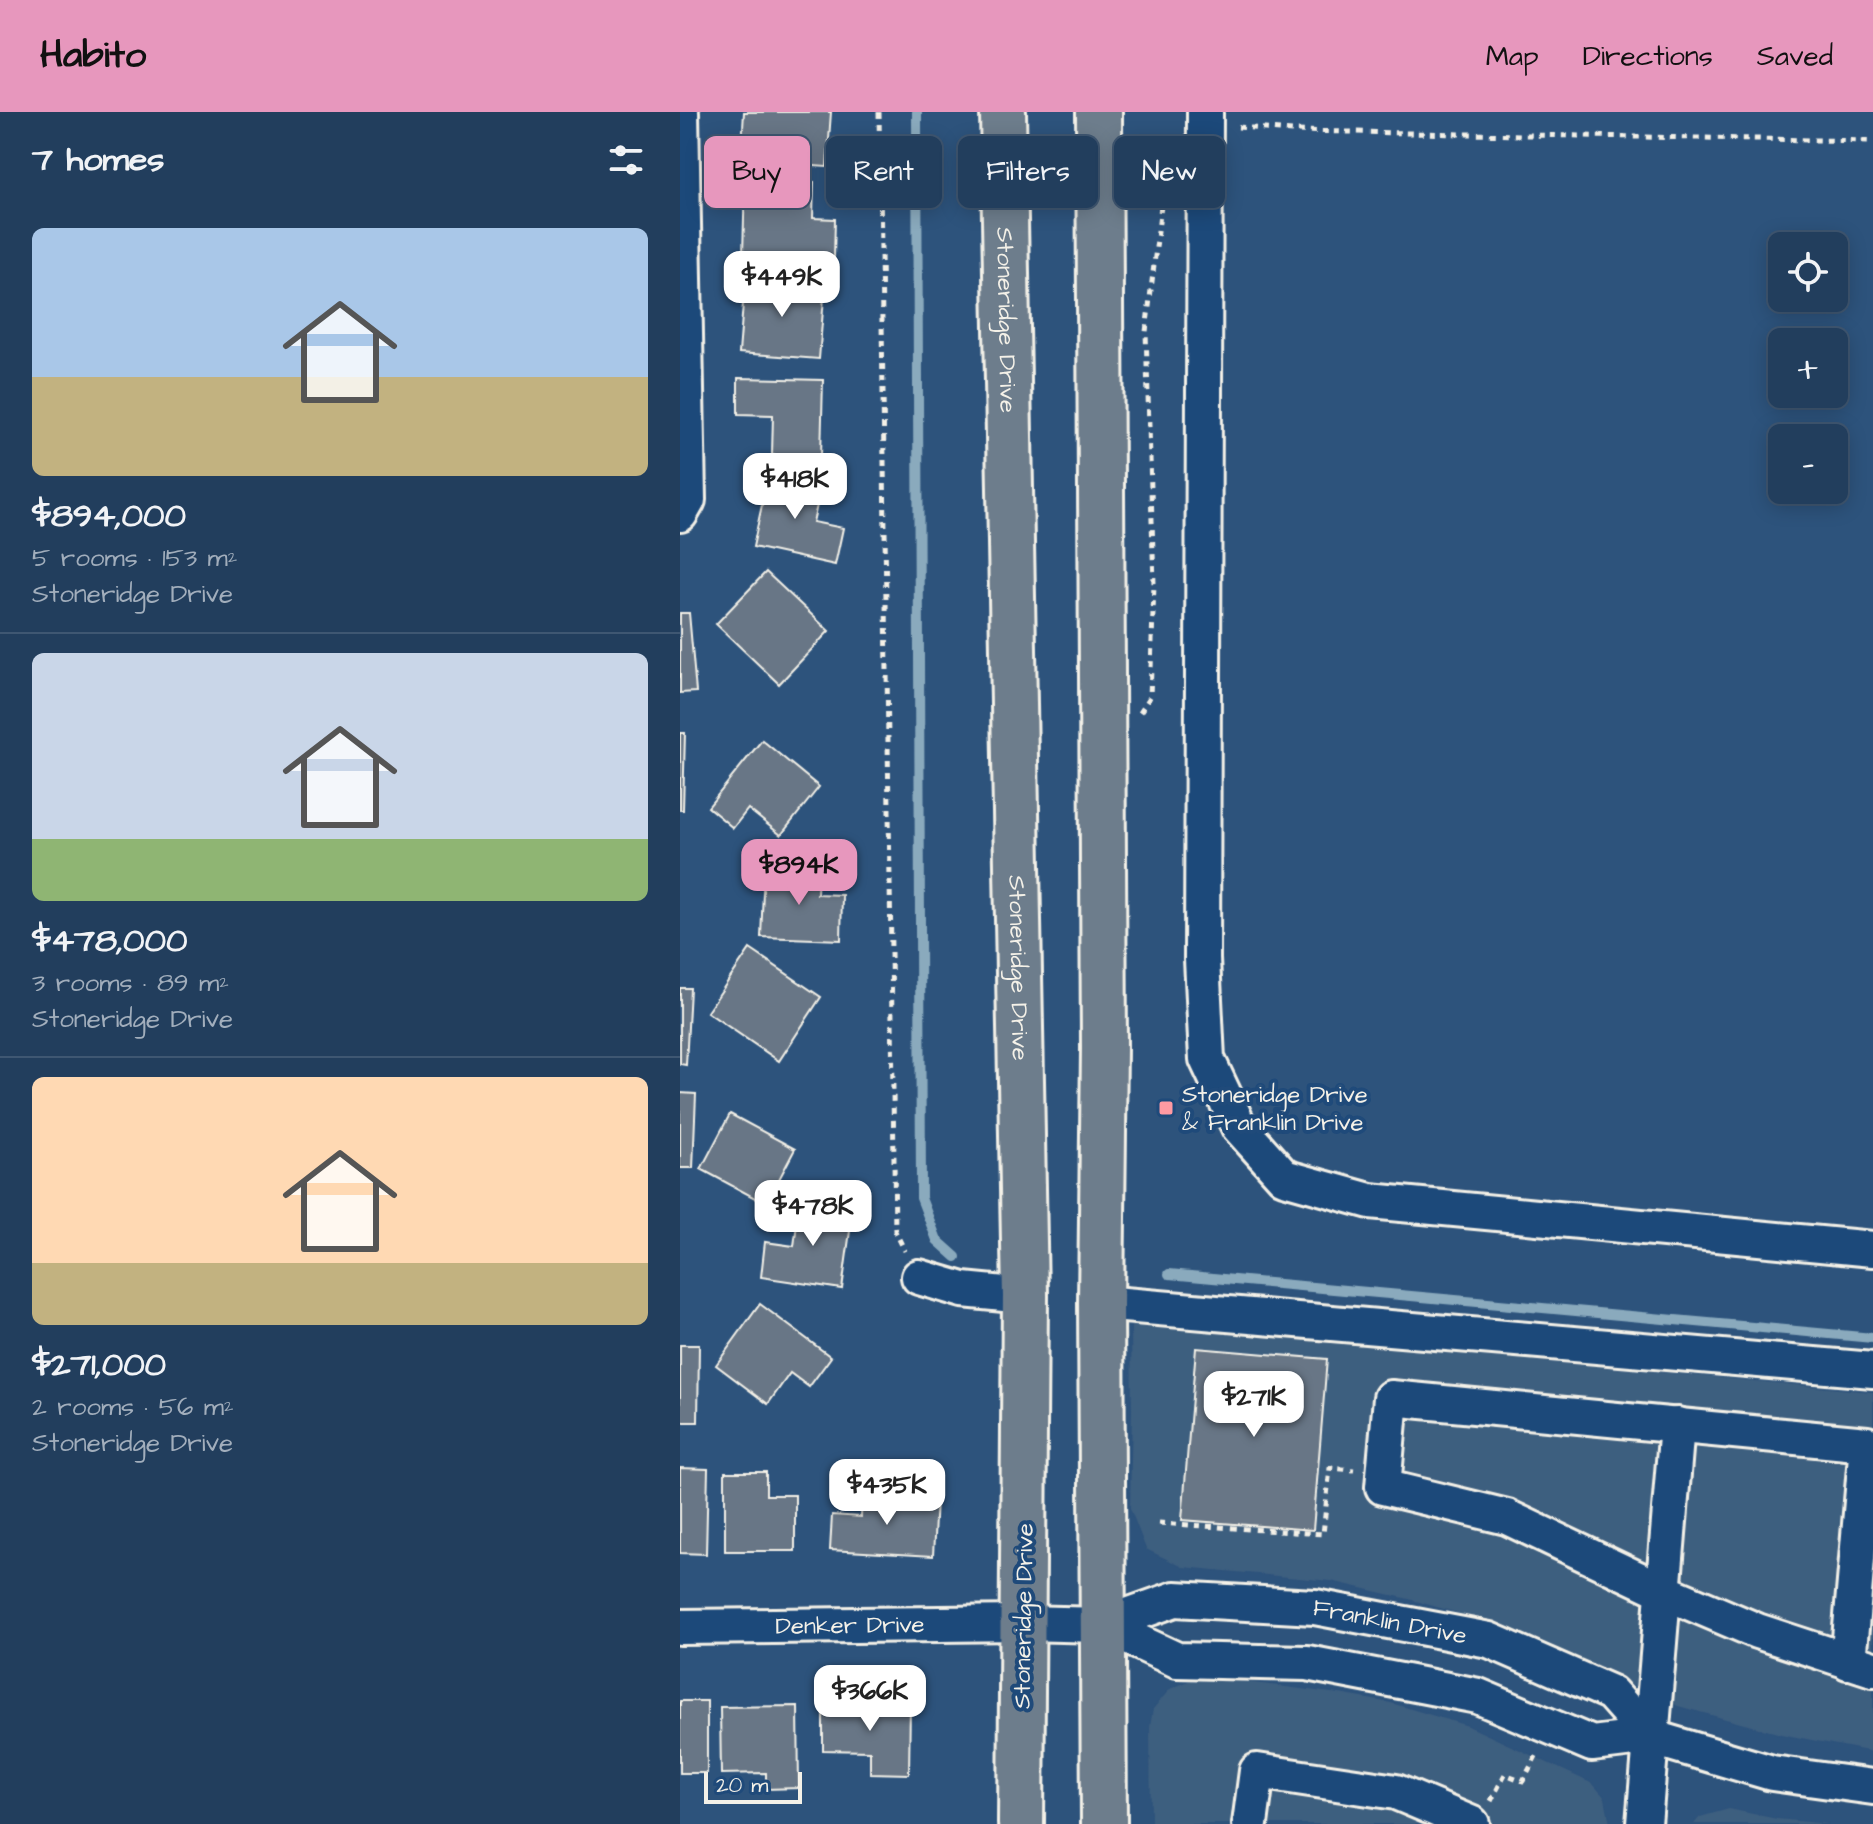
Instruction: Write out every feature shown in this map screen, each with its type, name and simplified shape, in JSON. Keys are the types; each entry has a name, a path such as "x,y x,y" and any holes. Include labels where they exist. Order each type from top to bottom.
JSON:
{"main road":[{"name":"Stoneridge Drive","path":"1003,112 1025,1296 1021,1824"},
{"path":"1099,112 1104,1824"}],"street":[{"path":"680,514 688,500 681,112"},
{"path":"1205,119 1202,959 1207,1059 1239,1127 1284,1177 1370,1201 1873,1249"},
{"path":"919,1277 963,1290 1025,1296"},
{"path":"1101,1303 1873,1370"},
{"path":"1391,1398 1677,1425 1867,1444 1861,1666 1757,1631 1663,1591 1507,1517 1383,1487 1391,1398"},
{"path":"1644,1824 1677,1425"},
{"name":"Franklin Drive","path":"1022,1623 1102,1625 1175,1599 1315,1607 1489,1640 1611,1693 1650,1737"},
{"name":"Denker Drive","path":"680,1627 1022,1623"},
{"name":"Franklin Drive","path":"1102,1625 1177,1660 1307,1663 1478,1696 1592,1744 1650,1737 1772,1773 1873,1787"},
{"path":"1250,1824 1257,1771 1396,1792 1479,1818"}],"path":[{"path":"879,112 895,1231 919,1277"},
{"path":"1205,119 1293,131 1873,141"},
{"path":"1150,697 1154,584 1146,332 1171,128"},
{"path":"1159,1523 1323,1534 1330,1468 1384,1473"},
{"path":"1479,1818 1505,1774 1523,1781 1550,1726"}],"shaded area":[{"path":"1131,1326 1873,1392 1873,1752 1781,1734 1678,1706 1496,1624 1409,1599 1331,1581 1183,1567 1146,1549 1130,1508"},
{"path":"1232,1680 1391,1703 1468,1726 1593,1784 1605,1798 1610,1824 1151,1824 1150,1727 1153,1709 1170,1689 1189,1681"},
{"path":"1729,1809 1777,1819 1828,1824 1694,1824 1700,1817"}],"building":[{"path":"744,112 831,112 829,136 826,136 826,167 810,166 810,136 743,136"},
{"path":"810,182 814,182 813,218 835,219 834,258 743,256 744,208 810,208"},
{"path":"745,279 825,285 819,359 739,353"},
{"path":"738,378 823,380 821,456 772,455 773,415 738,414"},
{"path":"769,472 822,484 813,522 843,528 835,565 753,547"},
{"path":"766,572 829,631 779,684 716,624"},
{"path":"680,613 689,613 696,692 680,693"},
{"path":"680,733 685,733 683,810 680,810"},
{"path":"762,740 819,787 781,835 748,809 733,828 708,807"},
{"path":"764,868 818,870 817,894 842,895 841,940 761,937"},
{"path":"750,949 821,997 779,1061 707,1012"},
{"path":"680,988 690,988 686,1065 680,1064"},
{"path":"680,1093 696,1094 693,1168 680,1168"},
{"path":"730,1114 795,1149 766,1204 701,1169"},
{"path":"800,1202 853,1209 842,1289 761,1277 765,1242 794,1246"},
{"path":"760,1304 831,1357 809,1387 790,1373 768,1404 716,1365"},
{"path":"680,1345 699,1345 698,1422 680,1422"},
{"path":"1196,1348 1327,1359 1313,1530 1182,1520"},
{"path":"680,1468 708,1469 706,1554 680,1553"},
{"path":"725,1472 766,1472 766,1495 795,1495 795,1551 725,1551"},
{"path":"862,1495 936,1499 933,1556 830,1550 832,1515 861,1517"},
{"path":"680,1701 707,1701 707,1773 680,1773"},
{"path":"823,1702 910,1703 909,1774 870,1773 870,1751 823,1750"},
{"path":"798,1706 799,1788 766,1789 766,1773 721,1774 720,1707"}],"waterway":[{"path":"917,112 921,1198 937,1240 956,1257"},
{"path":"1169,1274 1873,1338"}],"place":[{"name":"Stoneridge Drive & Franklin Drive","path":"1166,1108"}]}
